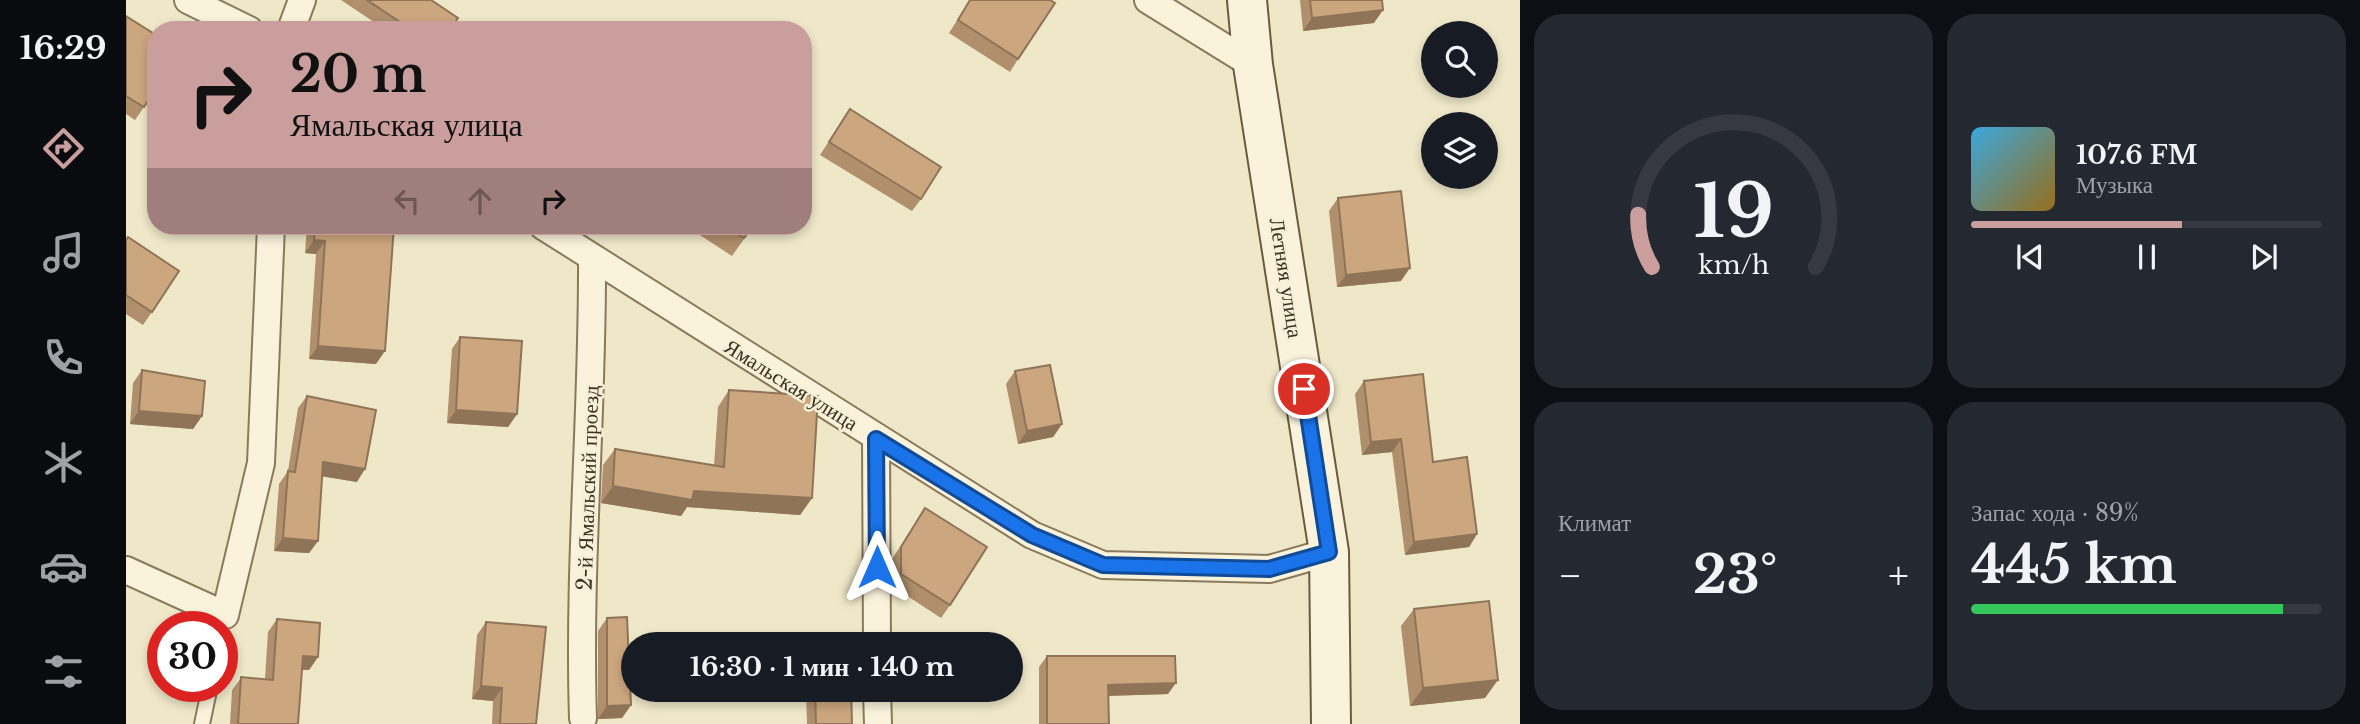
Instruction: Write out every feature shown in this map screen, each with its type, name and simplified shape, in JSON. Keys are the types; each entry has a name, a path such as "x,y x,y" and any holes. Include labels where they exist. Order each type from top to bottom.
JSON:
{"street":[{"path":"188,0 231,21"},
{"path":"295,21 302,0"},
{"path":"1148,0 1253,65"},
{"name":"Летняя улица","path":"1247,0 1253,65 1329,552 1331,724"},
{"path":"227,611 261,463 271,235"},
{"name":"Ямальская улица","path":"557,235 1032,535 1103,565 1269,569 1329,552"},
{"name":"2-й Ямальский проезд","path":"583,718 582,661 593,360 592,258"},
{"path":"876,439 877,632"},
{"path":"126,570 203,611"},
{"path":"877,702 878,724"}],"lane":[{"path":"202,724 207,702"}],"building":[{"path":"367,0 431,0 458,18 456,21 398,21"},
{"path":"970,0 1050,0 1055,3 1018,59 958,20"},
{"path":"1310,0 1382,0 1383,10 1312,18"},
{"path":"126,16 147,29 147,102 144,107 126,96"},
{"path":"850,109 941,167 921,199 829,142"},
{"path":"1401,191 1410,268 1346,275 1338,198"},
{"path":"314,235 393,235 385,351 318,346 325,241 314,240"},
{"path":"128,237 179,271 152,312 126,295"},
{"path":"460,337 522,341 517,414 456,410"},
{"path":"1050,365 1062,424 1027,431 1015,371"},
{"path":"142,370 205,381 202,416 139,411"},
{"path":"1423,374 1433,462 1467,457 1477,534 1414,542 1401,439 1371,442 1364,381"},
{"path":"729,390 818,396 812,498 694,491 692,500 613,486 615,449 724,467"},
{"path":"307,396 376,410 365,469 323,462 318,541 283,538 288,471 295,472"},
{"path":"925,508 987,547 950,605 901,574 901,547"},
{"path":"1489,601 1498,680 1423,688 1414,609"},
{"path":"627,617 628,632 621,632 621,702 631,702 631,705 607,706 607,618"},
{"path":"277,619 320,623 318,657 303,656 298,724 238,724 241,677 273,680"},
{"path":"486,622 546,627 536,724 500,724 502,688 481,686"},
{"path":"1047,656 1175,656 1176,683 1108,685 1109,724 1047,724"},
{"path":"815,702 851,702 852,724 816,724"}],"route":[{"path":"877,567 876,439 1032,535 1103,565 1269,569 1329,552 1304,389"}]}
